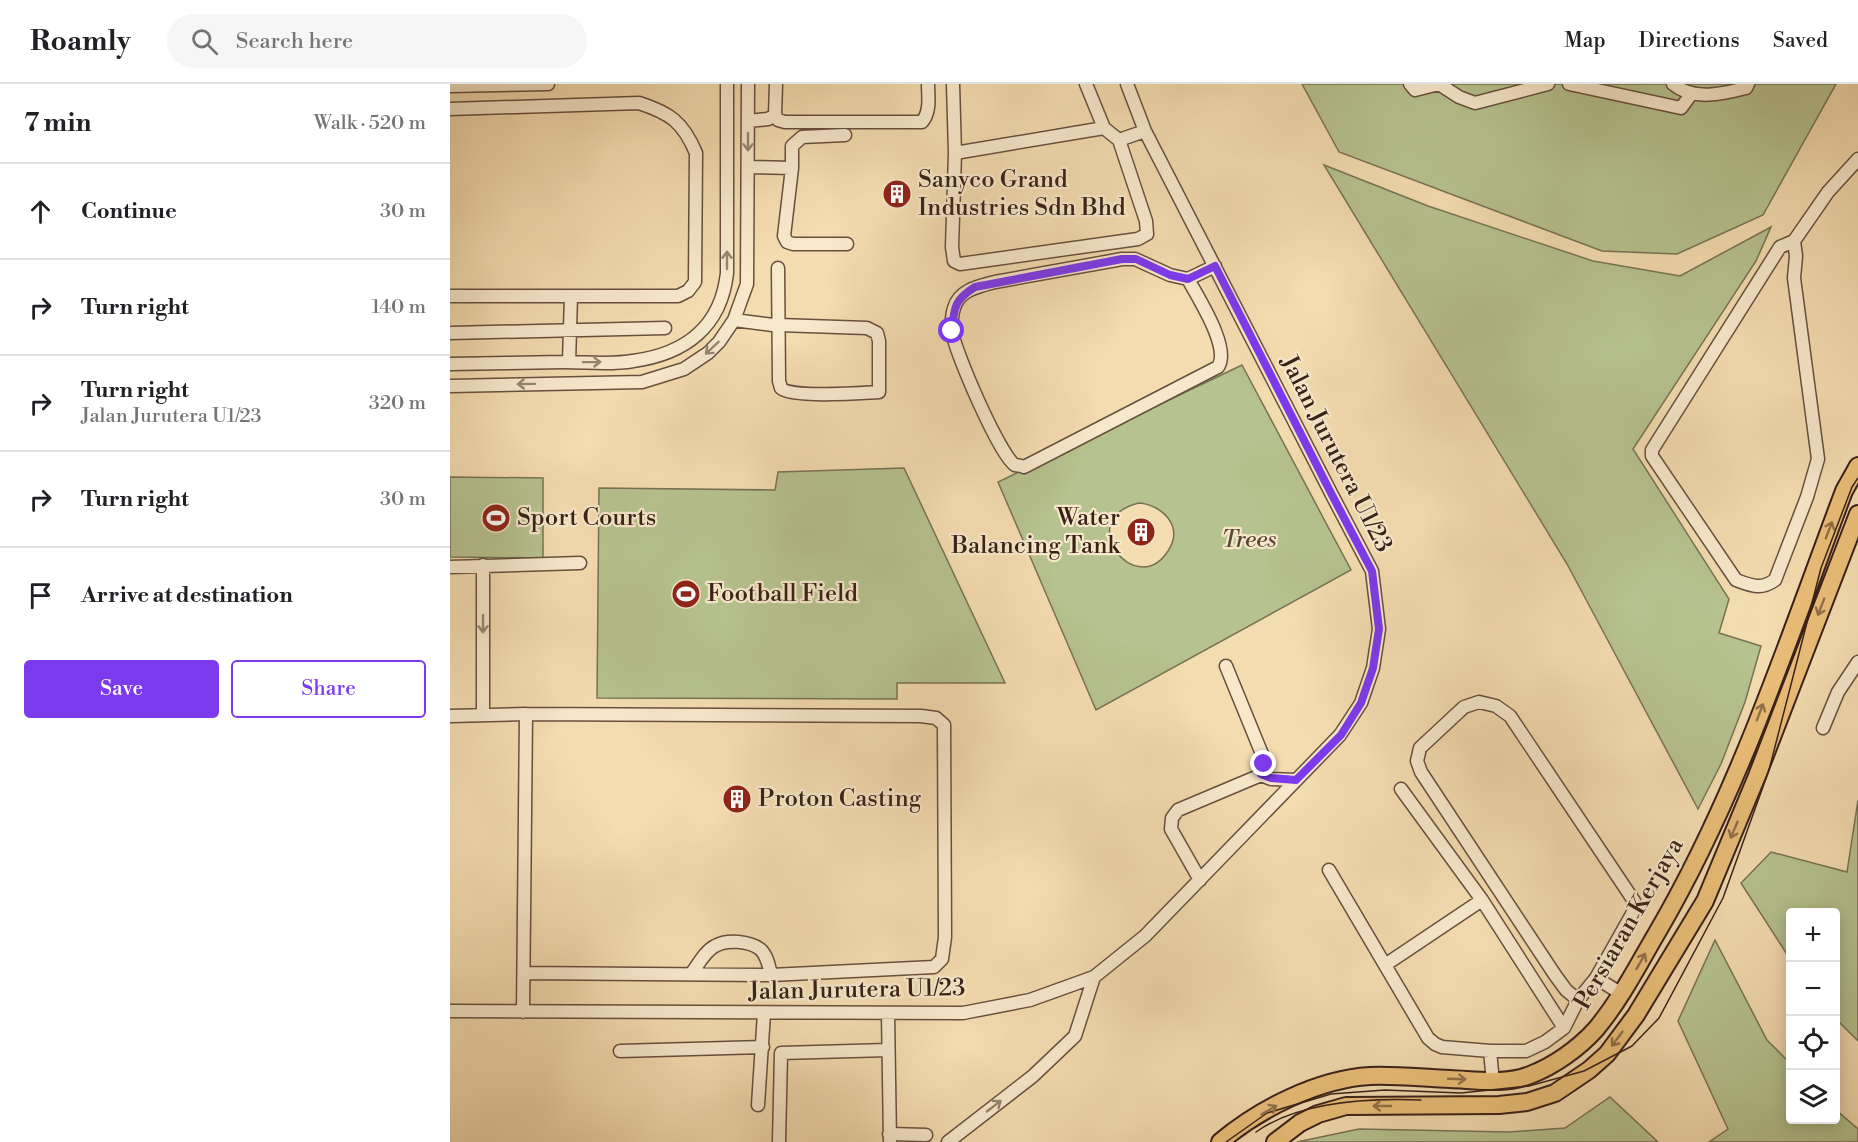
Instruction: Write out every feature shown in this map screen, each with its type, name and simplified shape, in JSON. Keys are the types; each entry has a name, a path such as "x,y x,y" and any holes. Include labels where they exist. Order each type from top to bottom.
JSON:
{"main road":[{"name":"Persiaran Kerjaya","path":"1220,1142 1233,1131 1292,1097 1329,1082 1370,1076 1493,1082 1530,1076 1568,1055 1594,1031 1622,994 1685,884 1739,767 1844,491 1858,466"},
{"name":"Persiaran Kerjaya","path":"1275,1142 1300,1123 1318,1114 1346,1106 1499,1105 1527,1102 1555,1093 1589,1070 1606,1053 1636,1015 1705,901 1757,776 1858,514"}],"street":[{"path":"450,86 548,84"},
{"path":"450,364 632,362 671,353 700,333 722,299 727,273 727,84"},
{"path":"450,386 642,382 684,369 719,342 741,305 749,270 748,84"},
{"path":"777,84 775,115 778,120 785,122 922,122 927,117 928,84"},
{"path":"953,84 955,153 952,247 954,261 960,264 1138,238 1147,234 1146,221 1119,140 1104,128 1086,84"},
{"name":"Jalan Jurutera U1/23","path":"450,1011 963,1013 1030,1000 1094,977 1145,936 1341,735 1361,703 1373,668 1379,629 1372,571 1145,132 1127,84"},
{"path":"1410,84 1415,90 1439,84 1459,97 1475,103 1548,84"},
{"path":"1569,84 1681,108 1692,93"},
{"path":"1673,84 1683,92 1717,95 1746,88 1748,84"},
{"path":"450,109 639,103 654,108 675,120 688,135 696,153 695,282 688,291 678,296 450,296"},
{"path":"748,121 768,119 775,115"},
{"path":"955,153 1104,128"},
{"path":"1119,140 1145,132"},
{"path":"845,135 802,137 792,146 792,168 784,236 788,242 793,244 847,244"},
{"path":"1794,241 1796,255 1794,278 1818,459 1807,497 1775,580 1767,586 1755,588 1736,580 1652,456 1652,450 1780,247 1794,241 1828,192 1858,159"},
{"path":"748,167 792,168"},
{"path":"1188,279 1221,347 1222,361 1218,367 1024,466 1015,465 1007,456 983,412 960,358 952,331 954,307 963,294 975,287 994,282 1122,259 1136,259 1170,275 1188,279 1215,266"},
{"path":"734,320 779,325 867,328 877,333 879,341 879,392 784,392 779,381 779,325 778,268"},
{"path":"569,362 572,296"},
{"path":"450,333 665,328"},
{"path":"450,567 580,563"},
{"path":"483,566 483,715"},
{"path":"1823,728 1838,692 1858,662"},
{"path":"1226,666 1262,754 1264,764 1261,774"},
{"path":"1329,870 1428,1038 1435,1044 1442,1047 1490,1051 1526,1051 1545,1042 1564,1028 1578,1000 1596,978 1634,910 1634,901 1509,716 1496,706 1479,702 1464,707 1420,748 1417,761 1421,772 1555,975 1566,990 1578,1000"},
{"path":"523,1012 526,714"},
{"path":"450,716 526,714 921,716 936,718 944,725 945,937 942,959 934,967 771,975 524,973"},
{"path":"1200,880 1171,829 1172,818 1178,810 1261,774 1271,778 1296,780"},
{"path":"1401,789 1482,900 1564,1028"},
{"path":"1385,965 1482,900"},
{"path":"691,974 715,945 725,942 745,942 760,949 766,957 771,975"},
{"path":"948,1142 1033,1076 1076,1036 1094,977"},
{"path":"1596,978 1622,994"},
{"path":"758,1105 764,1013"},
{"path":"888,1013 889,1138 926,1135"},
{"path":"620,1051 763,1047"},
{"path":"779,1142 781,1053 888,1050"},
{"path":"1490,1051 1493,1082"}],"green space":[{"path":"1302,84 1836,84 1763,215 1677,254 1602,251 1339,152"},
{"path":"1324,165 1428,206 1593,261 1680,276 1771,227 1756,261 1633,449 1729,599 1719,633 1761,646 1745,702 1721,764 1698,809 1567,564"},
{"name":"Trees","path":"1242,365 1351,570 1096,710 998,482","holes":["1139,503 1163,513 1172,526 1174,534 1168,551 1155,564 1141,567 1127,562 1116,552 1110,538 1111,524 1120,512"]},
{"path":"904,468 1005,683 897,683 897,699 597,698 599,488 775,490 778,472"},
{"name":"Sport Courts","path":"450,477 543,478 543,558 450,557"},
{"path":"1858,800 1858,1041 1840,1023 1840,908 1786,908 1786,953 1741,883 1771,852 1847,872"},
{"path":"1715,940 1767,1040 1786,1059 1786,1124 1840,1124 1840,1113 1858,1129 1858,1142 1709,1142 1728,1129 1678,1021"},
{"path":"1610,1097 1658,1142 1297,1142 1359,1129 1509,1132 1565,1128"}],"tram line":[{"path":"1226,1142 1267,1113 1331,1094 1385,1090 1461,1093 1529,1086 1584,1071 1632,1046 1659,1018 1723,898 1769,770 1821,568 1852,487 1858,478"},
{"path":"1256,1132 1293,1114 1314,1108 1358,1101 1421,1100"}],"place":[{"name":"Sanyco Grand Industries Sdn Bhd","path":"897,194"},
{"name":"Sport Courts","path":"496,518"},
{"name":"Water Balancing Tank","path":"1141,532"},
{"name":"Football Field","path":"686,594"},
{"name":"Proton Casting","path":"737,799"}],"route":[{"path":"952,331 954,307 963,294 975,287 994,282 1122,259 1136,259 1170,275 1188,279 1215,266 1372,571 1379,629 1373,668 1361,703 1341,735 1296,780 1271,778 1261,774 1264,764"}]}
